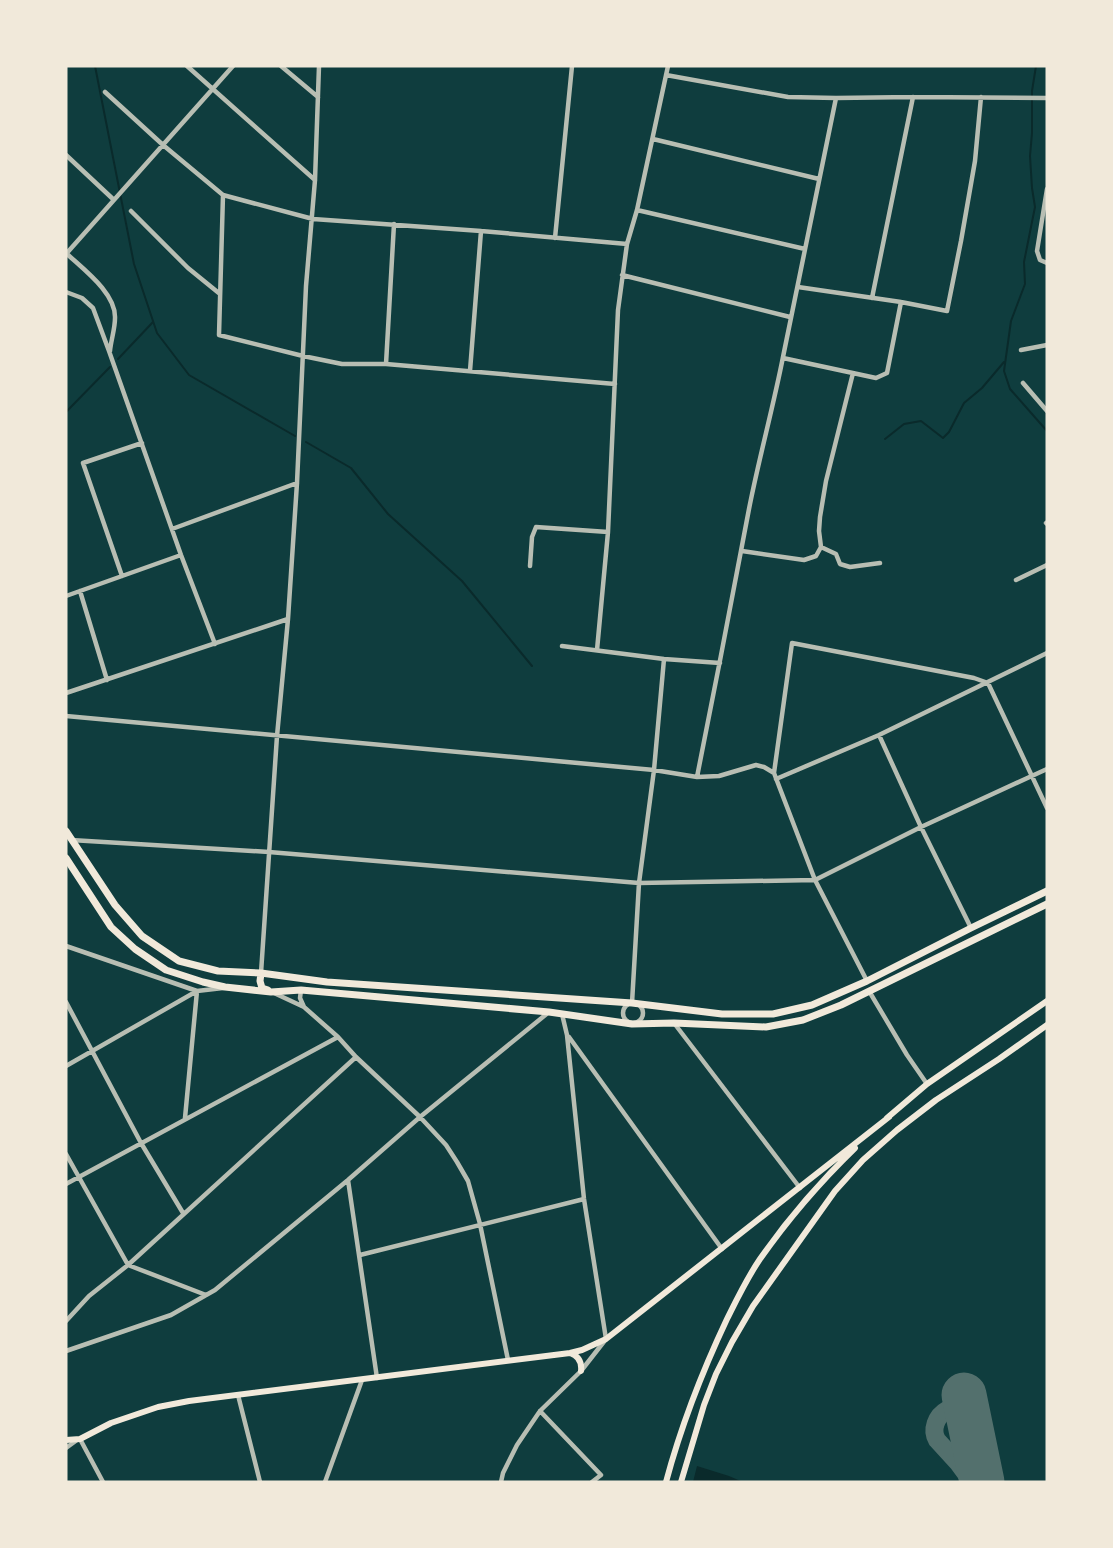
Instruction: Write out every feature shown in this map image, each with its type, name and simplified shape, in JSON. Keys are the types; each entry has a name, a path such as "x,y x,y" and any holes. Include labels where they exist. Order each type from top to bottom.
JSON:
{"main road":[{"path":"66,831 68,841 115,905 142,936 179,961 218,971 261,973 327,982 632,1003 722,1014 773,1014 812,1005 867,981 1047,891"},
{"path":"66,858 111,927 135,950 166,970 203,982 271,992 301,990 549,1012 633,1024 674,1023 766,1027 803,1020 841,1005 1047,904"},
{"path":"261,973 262,988 271,992"},
{"path":"666,1482 675,1447 702,1375 738,1298 759,1260 839,1163 889,1117 927,1084 1047,1000"},
{"path":"681,1482 704,1405 732,1342 753,1306 835,1191 863,1160 897,1130 936,1100 1047,1025"},
{"path":"66,1440 79,1439 111,1423 158,1407 582,1350 606,1339 889,1117"},
{"path":"570,1353 576,1355 580,1360 581,1371"}],"street":[{"path":"187,66 315,180"},
{"path":"110,351 116,317 107,292 66,253 233,66"},
{"path":"281,66 318,97"},
{"path":"261,973 297,483 306,286 313,219 320,66"},
{"path":"555,237 572,66"},
{"path":"597,650 608,532 618,310 622,275 668,66"},
{"path":"666,75 788,97 1047,98"},
{"path":"105,92 223,195 313,219 627,244"},
{"path":"872,298 913,97"},
{"path":"798,287 947,311 975,161 981,97"},
{"path":"697,777 750,507 836,98"},
{"path":"652,139 819,179"},
{"path":"66,154 115,199"},
{"path":"1047,189 1037,251 1040,260 1047,262"},
{"path":"223,195 219,335 342,364 386,364 615,384"},
{"path":"637,210 805,249"},
{"path":"131,212 188,268 220,294"},
{"path":"386,364 394,224"},
{"path":"470,371 481,231"},
{"path":"622,275 790,317"},
{"path":"66,292 82,298 93,308 215,644"},
{"path":"783,358 876,378 887,373 901,302"},
{"path":"1021,350 1047,345"},
{"path":"742,550 804,560 816,556 821,547 819,531 826,481 853,373"},
{"path":"1023,383 1047,411"},
{"path":"122,576 84,463 142,443"},
{"path":"172,529 297,483"},
{"path":"530,567 532,537 536,527 608,532"},
{"path":"821,547 836,554 840,564 850,567 880,563"},
{"path":"66,596 181,555"},
{"path":"1016,580 1047,565"},
{"path":"80,591 107,680"},
{"path":"66,693 288,619"},
{"path":"867,981 815,880 774,773 792,643 974,678 988,683 1047,807"},
{"path":"562,646 720,663"},
{"path":"776,779 879,735 1047,653"},
{"path":"632,1003 639,883 654,771 664,658"},
{"path":"66,716 654,771 697,777 719,776 756,765 774,773"},
{"path":"879,735 971,928"},
{"path":"68,841 269,852 639,883 815,880 921,827 1047,769"},
{"path":"66,946 197,990 225,987"},
{"path":"66,1066 197,990"},
{"path":"186,1118 197,990"},
{"path":"301,990 300,998 304,1006"},
{"path":"869,991 927,1084"},
{"path":"271,992 304,1006 338,1037 420,1117 446,1145 457,1162 468,1181 480,1224 508,1360"},
{"path":"66,1002 141,1143 183,1213"},
{"path":"632,1003 642,1007 644,1013 640,1022 633,1024 626,1021 622,1013 627,1004 632,1003"},
{"path":"66,1351 171,1315 215,1290 420,1117 549,1012"},
{"path":"501,1482 517,1445 540,1412 581,1371 606,1339 584,1199 567,1035 562,1014"},
{"path":"674,1023 800,1188"},
{"path":"567,1035 722,1248"},
{"path":"66,1184 338,1037"},
{"path":"66,1321 89,1296 128,1265 356,1057"},
{"path":"66,1154 128,1265 206,1296"},
{"path":"348,1180 377,1378"},
{"path":"360,1255 584,1199"},
{"path":"325,1482 362,1380"},
{"path":"238,1395 260,1482"},
{"path":"540,1412 601,1475 592,1482"},
{"path":"66,1448 79,1439 104,1482"}],"water":[{"path":"697,1466 729,1476 743,1482 693,1482"}],"waterway":[{"path":"95,66 134,264 157,333 189,375 295,436"},
{"path":"1036,66 1032,91 1030,156 1035,207 1024,262 1025,284 1011,321 1004,371 1010,389 1047,431"},
{"path":"118,359 153,322"},
{"path":"885,439 904,424 921,421 943,438 949,432 964,403 982,388 1004,362"},
{"path":"66,412 110,367"},
{"path":"306,442 351,468 388,514 462,581 532,666"}],"taxiway":[{"path":"967,1406 949,1409 943,1413 937,1419 934,1432 937,1440 972,1482"}],"runway":[{"path":"964,1395 982,1482"}]}
